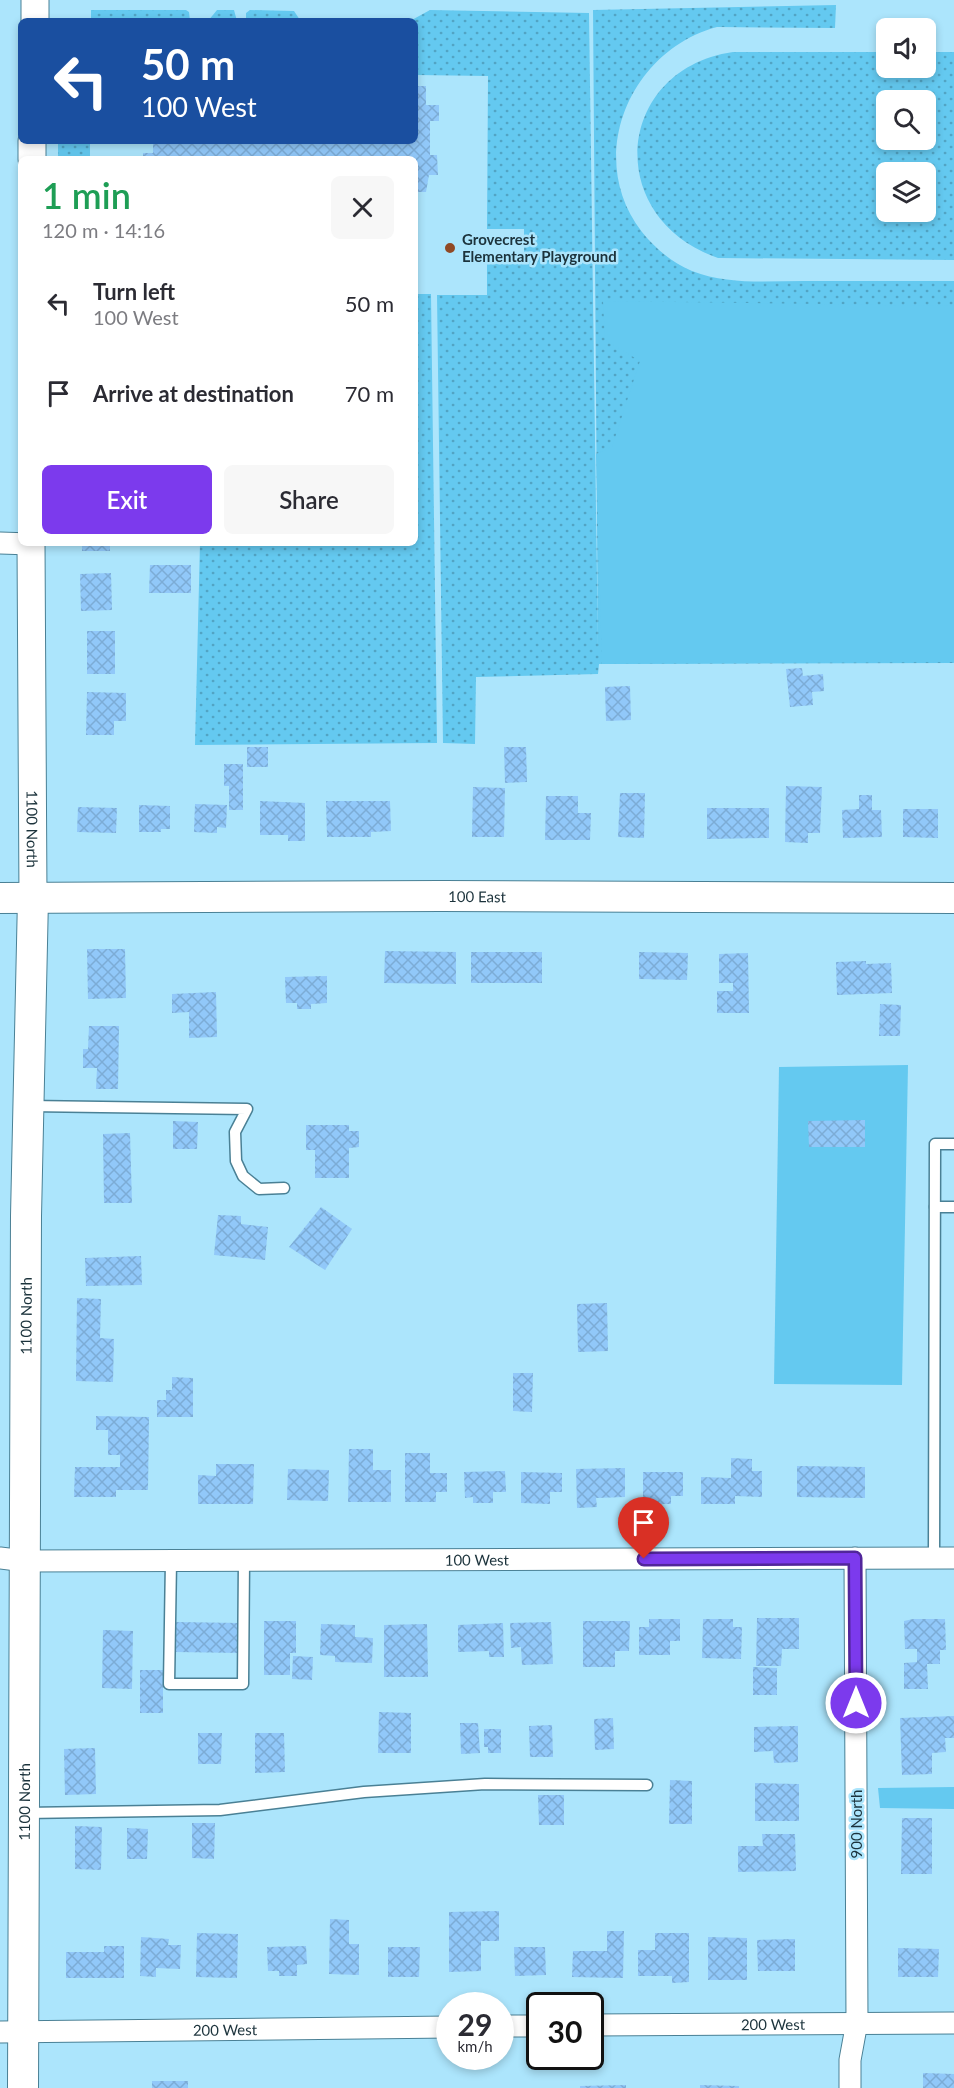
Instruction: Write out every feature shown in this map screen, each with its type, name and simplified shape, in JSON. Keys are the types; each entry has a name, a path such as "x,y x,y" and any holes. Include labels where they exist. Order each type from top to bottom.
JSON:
{"main road":[{"name":"100 East","path":"0,898 453,896 954,898"},
{"name":"1100 North","path":"23,2088 12,2032 24,1813 13,1560 33,898"}],"street":[{"path":"35,0 35,18"},
{"path":"0,543 18,544"},
{"name":"1100 North","path":"31,546 33,898"},
{"name":"900 North","path":"850,2088 850,2060 857,2022 855,1558"},
{"name":"100 West","path":"13,1560 944,1558"},
{"name":"200 West","path":"604,2025 954,2023"},
{"name":"200 West","path":"12,2032 436,2027"}],"lane":[{"path":"28,1106 247,1109 235,1132 236,1161 243,1176 259,1189 284,1188"},
{"path":"944,1558 935,1144 954,1144"},
{"path":"935,1207 954,1207"},
{"path":"171,1561 169,1684 243,1684 244,1560"},
{"path":"24,1813 220,1810 364,1792 485,1784 647,1785"}],"shaded area":[{"path":"836,5 835,28 717,27 686,39 660,58 640,82 625,110 617,141 617,172 625,203 642,232 664,254 692,271 719,278 747,281 954,281 954,663 599,664 598,674 476,677 475,744 443,743 437,295 487,295 487,257 524,257 524,229 487,229 488,76 418,75 418,18 415,18 430,10 589,13 598,650 593,10"},
{"path":"91,10 186,10 189,12 190,18 91,18"},
{"path":"217,10 234,10 236,18 210,18"},
{"path":"250,10 294,11 299,18 246,18 246,13"},
{"path":"733,52 876,52 876,78 936,78 936,52 954,52 954,260 718,258 680,238 655,211 641,180 638,146 646,114 665,86 694,64"},
{"path":"58,144 90,144 90,156 58,156"},
{"path":"418,294 431,294 437,743 195,745 200,546 418,546"},
{"path":"603,301 954,306 954,662 602,664 596,454 612,447 640,361 605,340"},
{"path":"908,1065 902,1385 774,1384 779,1067"},
{"path":"954,1787 954,1809 880,1808 878,1788"}],"building":[{"path":"418,86 426,86 426,105 439,105 439,121 430,121 430,155 437,155 438,175 429,175 426,192 418,192 418,156 143,156 143,153 153,153 153,144 418,144"},
{"path":"82,546 110,546 110,551 82,551"},
{"path":"150,565 191,565 191,593 149,593"},
{"path":"111,573 112,610 81,611 80,574"},
{"path":"87,631 115,631 115,674 87,674"},
{"path":"802,668 803,676 823,674 824,691 812,692 813,705 790,707 786,669"},
{"path":"630,686 631,720 606,721 605,687"},
{"path":"87,692 126,693 126,721 114,721 114,735 86,735"},
{"path":"247,747 268,747 268,767 247,767"},
{"path":"504,747 526,747 527,782 505,783"},
{"path":"224,764 243,764 243,810 229,810 229,786 224,786"},
{"path":"786,786 822,787 820,833 808,833 808,843 785,842"},
{"path":"473,787 505,788 504,837 472,837"},
{"path":"620,793 645,793 644,838 618,837"},
{"path":"859,795 872,795 872,810 881,810 882,837 843,838 842,810 859,809"},
{"path":"546,796 578,796 578,813 591,813 590,840 545,840"},
{"path":"260,801 305,803 305,841 288,841 288,835 260,835"},
{"path":"326,801 390,801 391,831 371,832 371,837 327,837"},
{"path":"195,804 227,805 226,828 217,827 217,833 194,832"},
{"path":"139,805 170,806 170,829 161,829 161,832 139,832"},
{"path":"78,807 117,808 116,833 77,832"},
{"path":"707,808 769,808 769,838 707,839"},
{"path":"903,809 938,809 938,838 903,837"},
{"path":"87,949 125,949 126,998 88,999"},
{"path":"385,951 456,952 456,984 384,983"},
{"path":"471,952 542,952 542,983 471,983"},
{"path":"639,952 688,953 687,980 639,979"},
{"path":"748,953 749,1013 717,1013 717,991 733,991 733,983 719,983 719,954"},
{"path":"866,961 866,964 891,963 892,993 837,995 836,962"},
{"path":"327,976 327,1003 311,1004 311,1009 297,1009 297,1003 286,1003 285,977"},
{"path":"216,992 217,1037 189,1038 189,1012 172,1013 172,994"},
{"path":"880,1004 901,1005 900,1036 879,1036"},
{"path":"89,1026 119,1026 118,1089 96,1089 97,1068 83,1068 83,1049 88,1049"},
{"path":"865,1120 865,1147 809,1147 808,1121"},
{"path":"173,1121 198,1122 197,1149 173,1149"},
{"path":"306,1125 349,1125 349,1131 359,1131 359,1147 349,1148 349,1178 315,1178 315,1150 306,1150"},
{"path":"130,1133 132,1203 104,1203 103,1134"},
{"path":"321,1207 352,1229 325,1270 289,1247"},
{"path":"218,1215 241,1216 241,1224 268,1227 265,1260 214,1255"},
{"path":"141,1256 142,1285 86,1286 85,1258"},
{"path":"77,1298 101,1299 100,1338 114,1339 113,1382 76,1381"},
{"path":"607,1303 608,1351 578,1352 577,1304"},
{"path":"513,1373 533,1373 532,1412 513,1411"},
{"path":"172,1377 193,1378 193,1417 157,1417 157,1400 166,1400 166,1390 172,1390"},
{"path":"96,1416 149,1417 148,1490 116,1490 116,1497 74,1497 75,1467 120,1467 120,1455 108,1455 108,1430 96,1430"},
{"path":"349,1449 373,1449 373,1470 391,1470 391,1502 348,1502"},
{"path":"405,1453 430,1453 430,1473 447,1473 447,1492 436,1492 436,1502 405,1502"},
{"path":"731,1458 752,1459 752,1471 762,1471 762,1497 735,1496 735,1504 701,1504 701,1477 731,1478"},
{"path":"216,1464 254,1464 253,1504 198,1504 198,1475 216,1476"},
{"path":"797,1466 865,1467 865,1498 797,1497"},
{"path":"625,1468 625,1497 596,1498 597,1507 577,1508 576,1469"},
{"path":"288,1469 329,1470 328,1501 287,1500"},
{"path":"505,1471 506,1492 493,1492 493,1503 473,1503 473,1497 465,1498 464,1472"},
{"path":"521,1472 562,1473 562,1492 550,1492 550,1504 521,1503"},
{"path":"643,1472 683,1472 683,1496 671,1496 671,1504 643,1504"},
{"path":"757,1618 799,1618 799,1649 782,1649 781,1666 756,1666"},
{"path":"649,1619 680,1619 680,1641 670,1641 670,1655 639,1655 639,1627 649,1627"},
{"path":"703,1619 733,1619 733,1627 742,1627 741,1659 702,1658"},
{"path":"945,1619 946,1650 940,1650 940,1664 927,1664 928,1689 904,1689 904,1663 917,1662 917,1649 905,1649 904,1621"},
{"path":"264,1621 296,1621 296,1653 290,1653 290,1675 264,1675"},
{"path":"583,1621 630,1621 629,1651 615,1651 615,1667 583,1667"},
{"path":"176,1622 241,1623 241,1653 175,1652"},
{"path":"551,1622 553,1664 522,1665 521,1647 511,1648 510,1623"},
{"path":"503,1623 504,1657 489,1657 489,1651 458,1652 458,1625"},
{"path":"321,1624 355,1625 355,1637 373,1638 372,1663 335,1662 335,1656 320,1655"},
{"path":"427,1624 428,1677 384,1677 384,1625"},
{"path":"103,1630 133,1631 132,1689 102,1688"},
{"path":"293,1656 313,1657 312,1680 292,1679"},
{"path":"753,1667 777,1668 777,1695 753,1695"},
{"path":"140,1670 163,1670 163,1713 140,1713"},
{"path":"379,1712 411,1713 411,1753 378,1753"},
{"path":"954,1716 954,1738 945,1738 946,1752 932,1753 932,1774 902,1775 900,1718"},
{"path":"613,1718 614,1749 595,1750 594,1719"},
{"path":"460,1723 478,1723 480,1753 461,1754"},
{"path":"552,1725 553,1757 530,1757 529,1726"},
{"path":"798,1726 798,1762 774,1763 773,1751 754,1752 754,1727"},
{"path":"484,1729 501,1729 501,1753 488,1753 488,1747 484,1747"},
{"path":"198,1733 222,1733 221,1764 198,1764"},
{"path":"255,1733 284,1733 285,1772 255,1773"},
{"path":"95,1748 96,1794 65,1795 64,1749"},
{"path":"670,1780 692,1781 692,1824 669,1824"},
{"path":"755,1783 799,1784 799,1821 755,1821"},
{"path":"538,1795 564,1795 564,1825 539,1825"},
{"path":"902,1818 932,1818 932,1874 901,1874"},
{"path":"192,1823 215,1823 214,1859 192,1858"},
{"path":"75,1826 102,1827 101,1870 75,1869"},
{"path":"127,1828 148,1829 147,1859 127,1859"},
{"path":"762,1834 795,1834 796,1871 738,1872 738,1846 763,1846"},
{"path":"499,1911 499,1941 481,1941 481,1971 449,1972 449,1912"},
{"path":"330,1919 349,1920 349,1944 359,1944 359,1975 329,1974"},
{"path":"607,1931 624,1931 623,1978 572,1977 573,1951 607,1951"},
{"path":"197,1933 238,1934 237,1978 196,1977"},
{"path":"655,1933 689,1933 689,1982 672,1983 672,1976 638,1976 638,1950 655,1950"},
{"path":"141,1937 169,1939 168,1945 181,1945 180,1969 156,1968 156,1977 140,1976"},
{"path":"708,1937 747,1938 747,1980 708,1980"},
{"path":"795,1939 795,1971 758,1971 757,1940"},
{"path":"104,1946 124,1946 124,1978 66,1978 66,1952 104,1952"},
{"path":"306,1946 307,1964 297,1965 297,1976 279,1976 279,1971 268,1971 267,1947"},
{"path":"388,1947 420,1947 419,1977 388,1977"},
{"path":"514,1947 545,1947 546,1975 515,1976"},
{"path":"898,1948 939,1949 938,1977 898,1977"},
{"path":"923,2073 954,2074 954,2088 923,2088"},
{"path":"152,2081 188,2081 188,2088 152,2088"},
{"path":"626,2085 626,2088 580,2088 580,2086"},
{"path":"700,2085 739,2086 739,2088 700,2088"}],"place":[{"name":"Grovecrest Elementary Playground","path":"450,248"}],"route":[{"path":"644,1559 855,1558 856,1703"}]}
